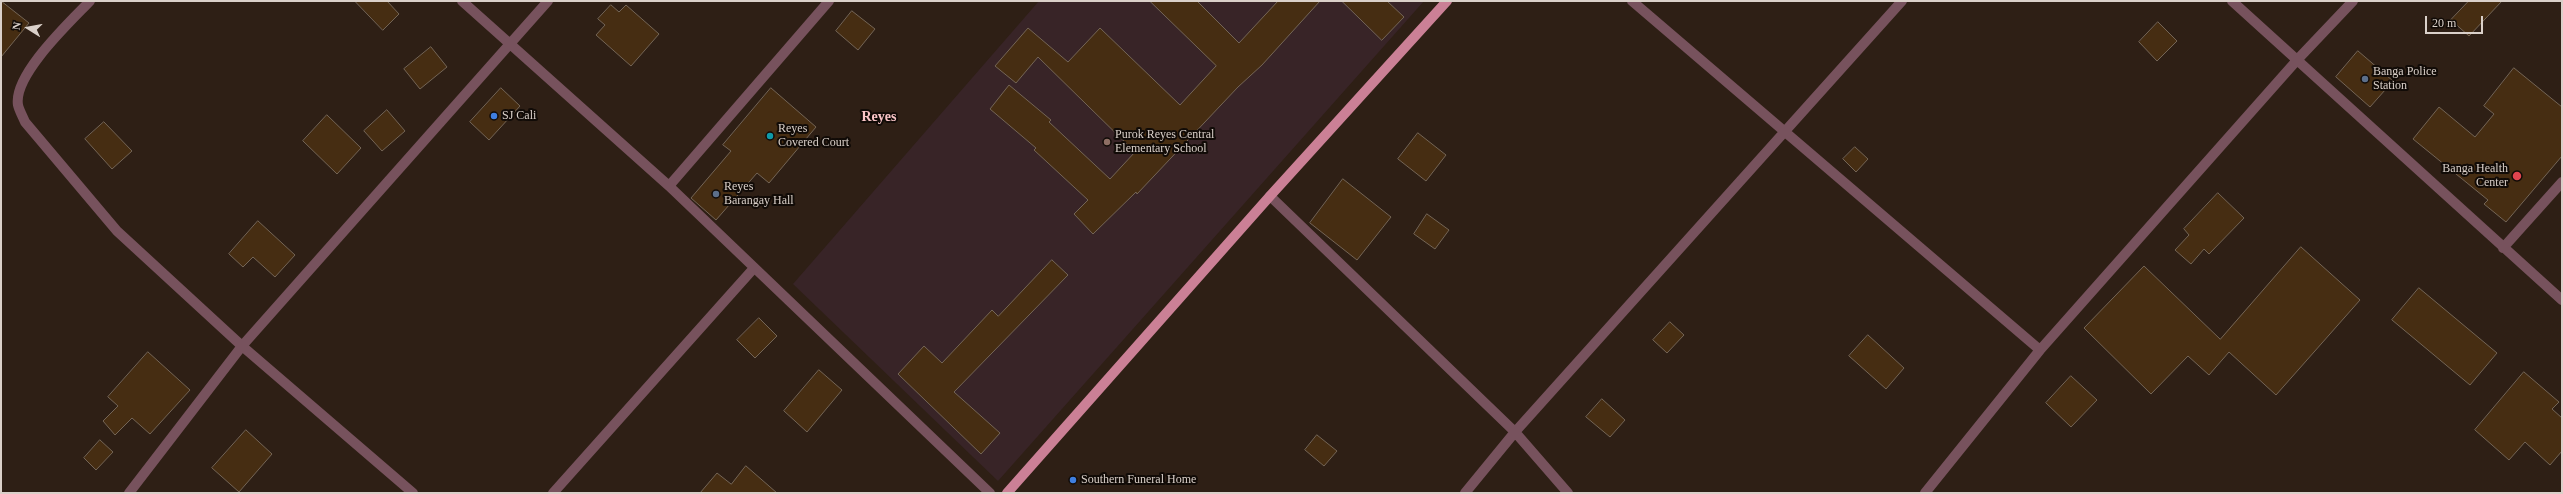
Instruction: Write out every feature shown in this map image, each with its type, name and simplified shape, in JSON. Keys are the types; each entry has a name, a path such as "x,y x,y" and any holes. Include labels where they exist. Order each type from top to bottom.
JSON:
{"main road":[{"path":"1007,493 1270,196 1447,1"}],"street":[{"path":"90,1 32,66 21,87 18,104 25,122 117,231 242,346 414,493"},
{"path":"462,1 669,186 990,493"},
{"path":"129,493 242,346 548,1"},
{"path":"669,186 829,1"},
{"path":"1632,1 2040,350"},
{"path":"1465,493 1515,432 1902,1"},
{"path":"2232,1 2298,58 2503,248 2562,300"},
{"path":"1925,493 2040,350 2298,58 2353,1"},
{"path":"2503,248 2562,182"},
{"path":"1270,196 1515,432 1568,493"},
{"path":"553,493 754,268"}],"shaded area":[{"name":"Purok Reyes Central Elementary School","path":"1039,1 1424,1 998,481 793,284"}],"building":[{"path":"1,1 29,23 1,57"},
{"path":"355,1 387,1 399,14 383,30"},
{"path":"1150,1 1197,1 1239,43 1278,1 1320,1 1262,65 1238,87 1137,194 1136,192 1093,234 1074,214 1088,200 1034,150 1036,148 990,109 1009,85 1051,120 1049,122 1110,179 1135,152 1038,57 1016,83 995,66 1028,28 1068,62 1100,28 1180,105 1216,66"},
{"path":"1342,1 1387,1 1404,17 1382,40"},
{"path":"2469,1 2502,1 2469,36 2451,20"},
{"path":"611,5 619,12 626,5 659,34 631,66 596,35 605,25 598,19"},
{"path":"852,11 875,29 858,50 836,31"},
{"path":"2158,22 2177,41 2157,61 2139,42"},
{"path":"431,47 447,67 420,89 404,69"},
{"name":"Banga Police Station","path":"2358,51 2393,81 2370,107 2336,77"},
{"path":"2514,68 2562,107 2562,156 2506,222 2484,204 2488,200 2413,139 2439,107 2475,137 2494,114 2484,106"},
{"path":"501,88 520,106 489,140 470,122"},
{"name":"Reyes Covered Court","path":"771,88 816,127 769,183 757,173 716,220 691,198 731,151 723,145"},
{"path":"387,110 405,131 382,151 364,131"},
{"path":"327,115 361,148 337,174 303,141"},
{"path":"104,122 132,151 112,169 85,139"},
{"path":"1418,133 1446,155 1426,181 1398,159"},
{"path":"1855,147 1868,159 1856,172 1843,159"},
{"path":"1343,179 1391,217 1357,260 1310,223"},
{"path":"2218,193 2244,218 2209,254 2204,249 2191,264 2175,250 2189,235 2184,229"},
{"path":"1427,214 1449,230 1435,249 1414,234"},
{"path":"258,221 295,255 275,277 253,257 243,267 229,254"},
{"path":"2301,247 2360,300 2276,395 2229,352 2209,375 2188,356 2151,394 2084,328 2144,266 2220,339"},
{"path":"1052,260 1068,275 954,392 1000,433 981,454 898,374 924,346 942,363 992,310 998,316"},
{"path":"2419,288 2497,353 2470,385 2392,320"},
{"path":"759,318 777,336 755,358 737,340"},
{"path":"1670,322 1684,335 1667,353 1653,340"},
{"path":"1868,335 1904,368 1886,389 1849,356"},
{"path":"148,352 190,390 150,434 132,418 115,435 103,421 118,406 108,397"},
{"path":"819,370 842,390 807,432 784,411"},
{"path":"2524,372 2559,402 2552,409 2562,418 2562,451 2550,465 2525,442 2509,460 2475,430"},
{"path":"2071,376 2097,400 2071,427 2046,403"},
{"path":"1602,399 1625,420 1610,437 1586,417"},
{"path":"246,430 272,454 239,492 212,468"},
{"path":"1317,435 1337,451 1324,466 1305,450"},
{"path":"100,440 113,452 96,470 84,458"},
{"path":"746,466 777,493 700,493 717,473 731,484"}],"place":[{"name":"Banga Police Station","path":"2365,79"},
{"name":"SJ Cali","path":"494,116"},
{"name":"Reyes Covered Court","path":"770,136"},
{"name":"Purok Reyes Central Elementary School","path":"1107,142"},
{"name":"Banga Health Center","path":"2517,176"},
{"name":"Reyes Barangay Hall","path":"716,194"},
{"name":"Southern Funeral Home","path":"1073,480"}],"district":[{"name":"Reyes","path":"879,117"}]}
